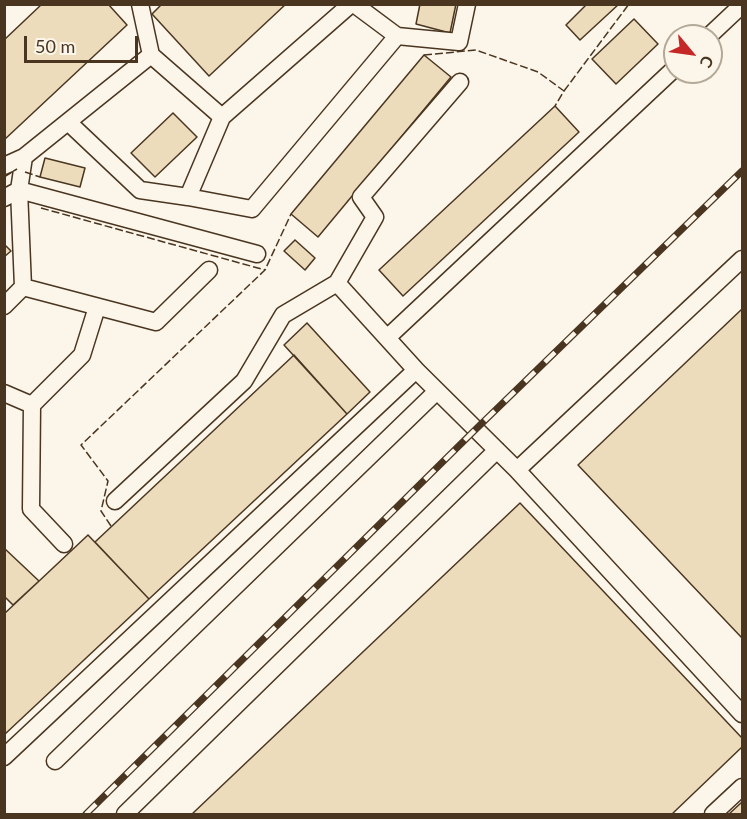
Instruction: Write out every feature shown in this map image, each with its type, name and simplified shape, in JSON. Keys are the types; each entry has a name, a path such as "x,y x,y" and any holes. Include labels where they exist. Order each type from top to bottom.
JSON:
{"lane":[{"path":"140,4 151,55 222,117"},
{"path":"188,197 222,117 352,4 397,36 459,42 467,4"},
{"path":"722,24 742,5"},
{"path":"68,122 140,190 252,209 397,36"},
{"path":"4,166 24,157 151,55"},
{"path":"388,337 663,79"},
{"path":"115,501 244,381 283,315 337,283 375,217 361,197 460,82"},
{"path":"23,287 12,194 24,157"},
{"path":"12,194 257,254"},
{"path":"517,470 742,259"},
{"path":"23,287 156,322 208,270"},
{"path":"337,283 416,370 517,470 742,714"},
{"path":"4,306 23,287"},
{"path":"64,544 31,509 32,405 82,355 97,307"},
{"path":"4,757 416,370"},
{"path":"56,761 437,391"},
{"path":"4,393 32,405"},
{"path":"125,814 497,450"},
{"path":"713,814 742,787"}],"building":[{"path":"42,4 108,4 127,25 4,140 4,40"},
{"path":"162,4 286,4 209,76 152,14"},
{"path":"420,4 456,4 450,33 416,24"},
{"path":"587,4 619,4 580,40 566,25"},
{"path":"634,19 658,44 616,84 592,59"},
{"path":"424,55 451,77 318,237 291,214"},
{"path":"555,106 579,132 403,296 379,270"},
{"path":"173,113 197,137 155,177 131,153"},
{"path":"45,158 85,168 80,187 40,177"},
{"path":"295,240 315,258 305,270 284,251"},
{"path":"4,244 11,251 4,257"},
{"path":"742,309 742,638 578,465"},
{"path":"307,323 370,392 347,414 284,345"},
{"path":"294,355 347,414 149,599 95,542"},
{"path":"520,503 742,738 742,747 672,814 192,814"},
{"path":"88,535 149,599 4,735 4,614"},
{"path":"4,548 39,581 13,605 4,596"},
{"path":"742,802 742,814 729,814"}],"railway":[{"path":"86,814 476,429 742,171"}],"fence":[{"path":"564,91 629,4"},
{"path":"424,55 476,50 538,72 564,91 555,106"},
{"path":"4,177 17,169"},
{"path":"25,172 40,177"},
{"path":"41,208 265,270"},
{"path":"111,526 101,511 108,481 81,445 265,270 291,214"}]}
